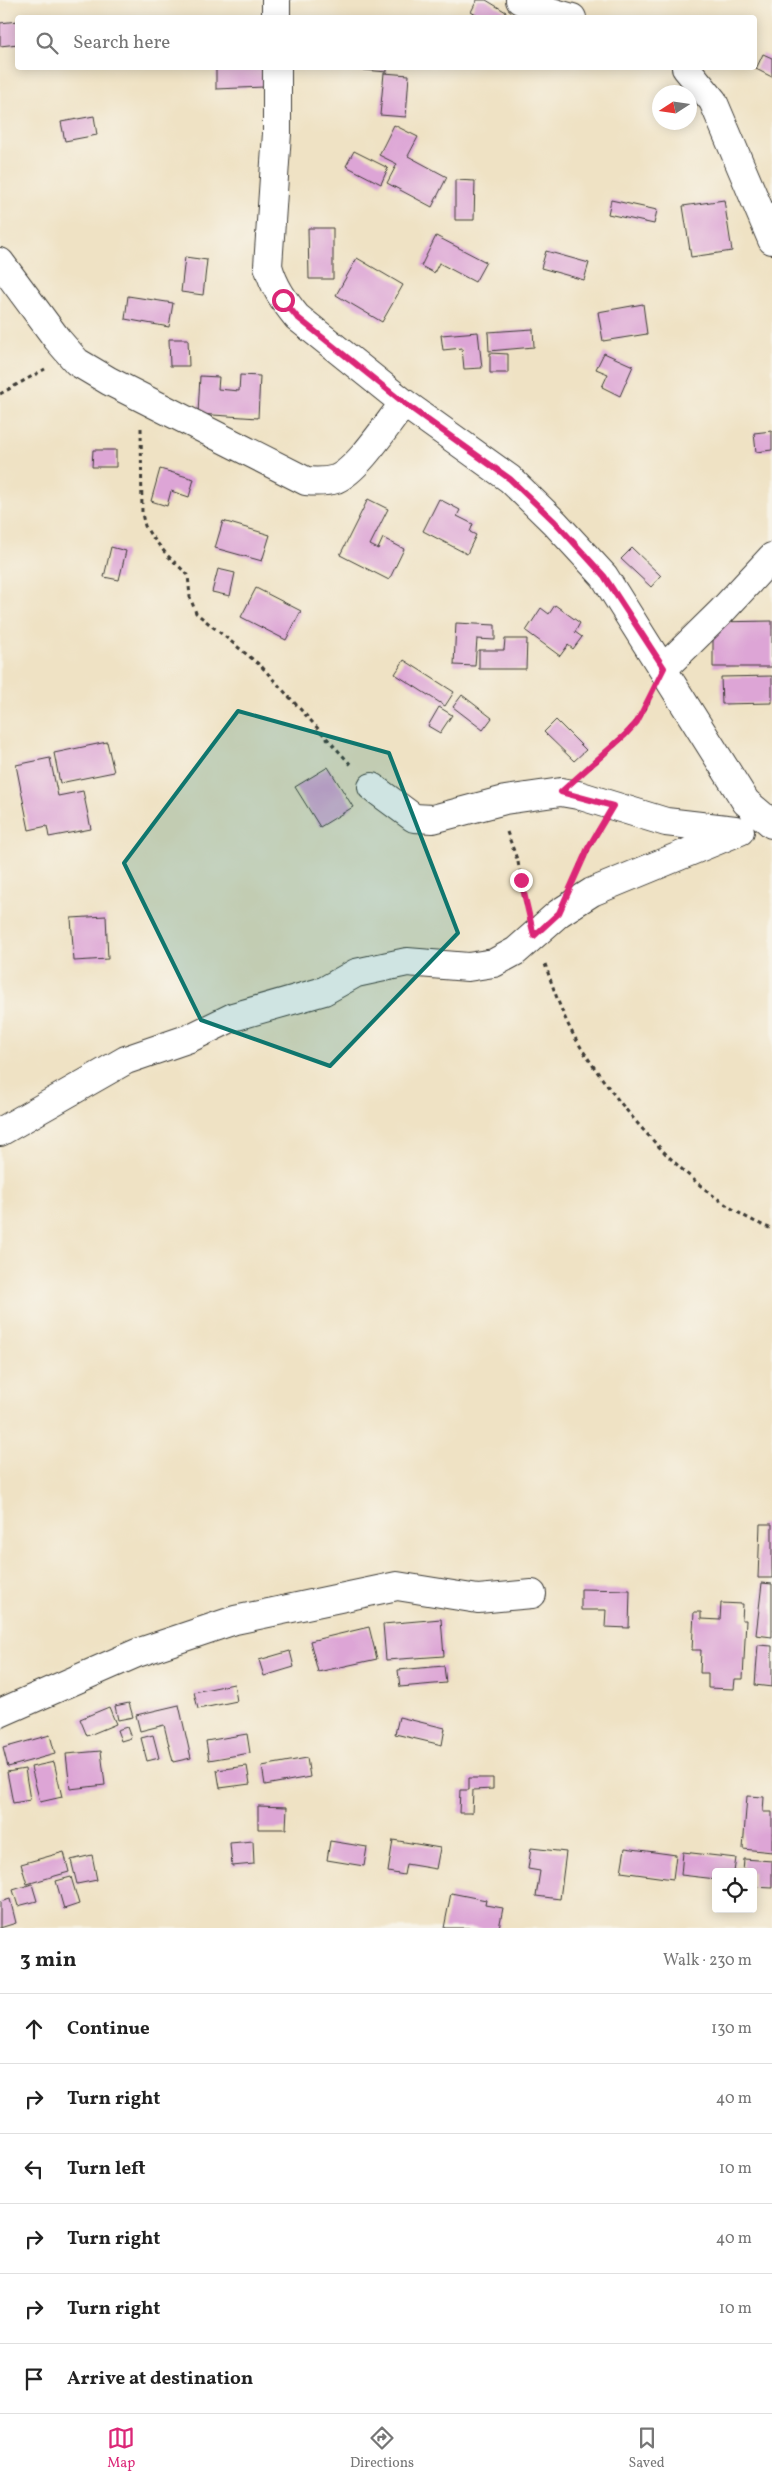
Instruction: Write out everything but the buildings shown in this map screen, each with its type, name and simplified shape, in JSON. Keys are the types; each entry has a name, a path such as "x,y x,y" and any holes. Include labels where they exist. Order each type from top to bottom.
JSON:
{"street":[{"path":"270,0 276,0 276,15"},
{"path":"520,0 534,7 562,15"},
{"path":"277,70 277,133 268,266 274,285 297,317 404,403 510,479 555,522 604,576 664,668 746,802 772,824"},
{"path":"688,70 713,100 772,240"},
{"path":"0,262 57,339 77,362 109,381 140,395 306,481 321,482 336,479 350,471 404,403"},
{"path":"664,668 722,612 772,557"},
{"path":"372,787 414,818 433,819 505,800 561,792 666,822 740,831"},
{"path":"0,1132 126,1060 190,1038 233,1017 324,991 356,973 407,962 468,967 494,962 516,951 559,913 592,892 740,831 772,824"},
{"path":"0,1713 137,1653 234,1620 397,1586 478,1599 532,1594"}],"path":[{"path":"0,394 41,370 77,362"},
{"path":"140,395 142,514 145,526 167,555 188,575 190,597 196,613 261,666 372,787"},
{"path":"561,792 637,722 664,668"},
{"path":"576,873 613,806"},
{"path":"507,832 518,862 525,902 534,936 557,999 577,1040 634,1119 681,1168 725,1203 772,1228"}],"highlighted area":[{"path":"238,711 389,753 458,933 330,1066 201,1020 124,863"}],"route":[{"path":"283,300 297,317 404,403 510,479 555,522 604,576 664,668 637,722 583,774 561,792 578,795 613,806 588,848 559,913 534,936 521,880"}]}
